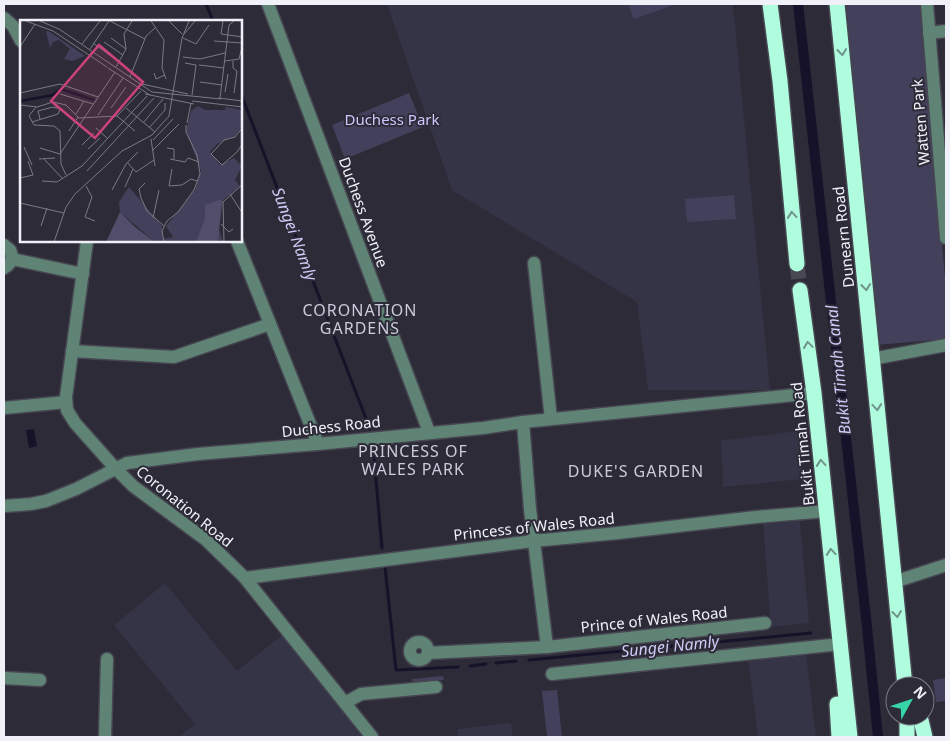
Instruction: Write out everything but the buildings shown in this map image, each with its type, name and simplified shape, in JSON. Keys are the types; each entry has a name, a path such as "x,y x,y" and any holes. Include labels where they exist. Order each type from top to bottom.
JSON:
{"highway":[{"path":"770,4 780,81 797,264"},
{"name":"Dunearn Road","path":"837,4 901,646"},
{"name":"Bukit Timah Road","path":"800,290 814,394 850,737"},
{"name":"Bukit Timah Road","path":"835,594 829,606 839,737"},
{"path":"901,646 904,676"},
{"path":"901,646 907,658 911,676"}],"street":[{"name":"Duchess Avenue","path":"268,4 429,432"},
{"name":"Watten Park","path":"927,4 946,238"},
{"path":"4,18 13,26 20,39"},
{"path":"929,33 946,32"},
{"path":"4,408 66,402 87,242"},
{"path":"237,242 318,444"},
{"path":"4,246 10,250 8,263 83,274"},
{"path":"534,263 551,419"},
{"path":"72,351 174,357 270,324"},
{"path":"872,359 946,345"},
{"name":"Duchess Road","path":"4,506 46,501 76,489 127,463 189,455 318,444 551,419 814,394"},
{"name":"Coronation Road","path":"66,402 67,410 75,423 132,486 206,540 245,578 372,737"},
{"path":"523,422 533,540 547,647"},
{"name":"Princess of Wales Road","path":"245,578 533,540 827,511"},
{"path":"894,582 946,565"},
{"name":"Prince of Wales Road","path":"428,653 547,647 765,623"},
{"path":"552,674 831,645"},
{"path":"105,737 107,659"},
{"path":"4,678 40,680"},
{"path":"345,703 361,694 436,687"}],"shaded area":[{"path":"387,4 733,4 770,390 648,390 637,302 452,190"},
{"path":"34,429 37,446 29,448 26,430"},
{"path":"798,431 803,479 723,487 721,441 718,441"},
{"path":"800,521 809,623 771,627 763,523"},
{"path":"165,583 237,671 282,635 365,737 179,737 195,724 114,625"},
{"path":"806,653 816,737 758,737 748,659"},
{"path":"511,723 513,737 458,737 457,729"}],"green space":[{"path":"628,4 676,4 634,19"},
{"path":"846,4 921,4 946,289 946,339 876,345"},
{"name":"Duchess Park","path":"409,93 423,127 345,159 332,125"},
{"path":"734,195 736,219 687,222 685,199"},
{"path":"443,676 444,680 413,683 412,679"},
{"path":"946,678 946,701 936,702 935,680"},
{"path":"557,690 562,737 547,737 542,691"}],"waterway":[{"name":"Sungei Namly","path":"206,4 213,20"},
{"name":"Bukit Timah Canal","path":"798,4 878,737"},
{"name":"Sungei Namly","path":"242,97 370,429"},
{"name":"Sungei Namly","path":"373,445 382,548"},
{"name":"Sungei Namly","path":"385,567 396,670 458,667"},
{"name":"Sungei Namly","path":"529,660 811,633"},
{"name":"Sungei Namly","path":"496,663 516,661"},
{"name":"Sungei Namly","path":"470,666 486,664"}],"tunnel":[{"path":"797,264 800,290"}],"district":[{"name":"CORONATION GARDENS","path":"360,319"},
{"name":"PRINCESS OF WALES PARK","path":"413,460"},
{"name":"DUKE'S GARDEN","path":"636,471"}]}
